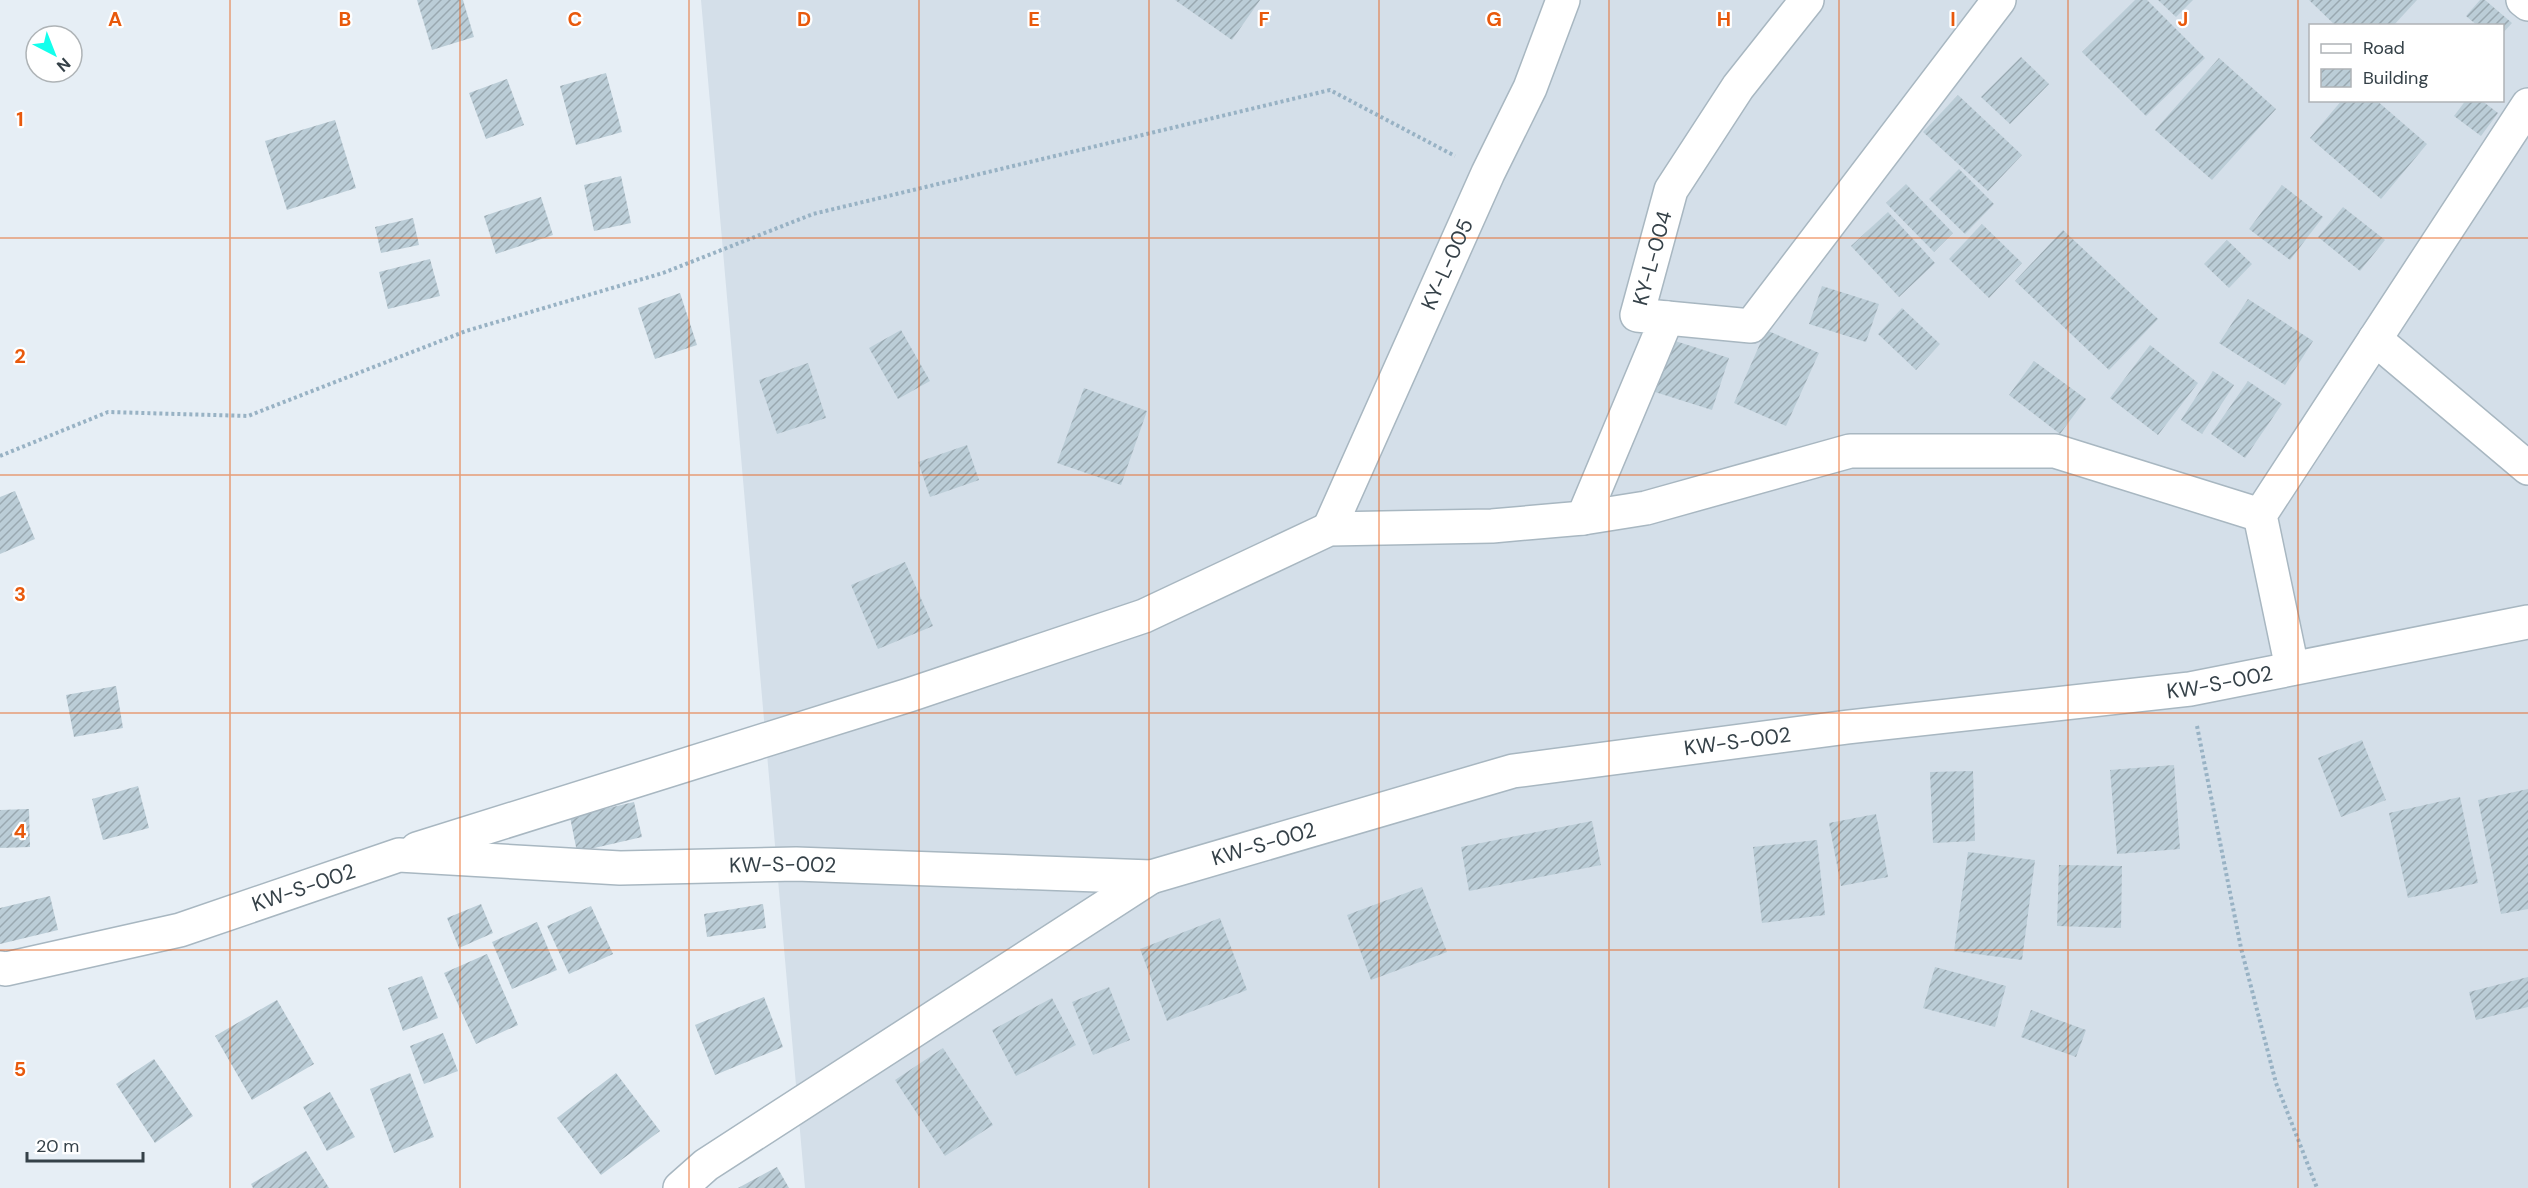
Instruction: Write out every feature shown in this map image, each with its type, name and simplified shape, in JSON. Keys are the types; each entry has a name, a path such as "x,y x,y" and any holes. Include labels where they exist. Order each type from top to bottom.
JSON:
{"street":[{"name":"KY-L-005","path":"1329,529 1488,173 1530,88 1563,0"},
{"name":"KY-L-004","path":"1583,518 1667,318 1637,315 1671,190 1738,87 1807,0"},
{"path":"1667,318 1751,326 1999,0"},
{"path":"2523,0 2528,4"},
{"path":"2292,668 2260,515 2375,339 2518,143 2528,105"},
{"path":"2375,339 2528,468"},
{"path":"399,855 909,695 1144,616 1329,529 1492,526 1583,518 1646,508 1850,451 2055,451 2260,515"},
{"name":"KW-S-002","path":"0,968 6,969 180,930 399,855 620,868 796,864 1151,877 1513,771 1848,727 2190,689 2528,622"},
{"path":"680,1188 706,1165 1151,877"}],"path":[{"path":"0,456 108,412 248,416 466,331 663,273 813,214 1330,90 1488,173"},
{"path":"2190,689 2241,948 2276,1083 2317,1188"}],"shaded area":[{"path":"701,0 2528,0 2528,1188 805,1188"}],"building":[{"path":"417,0 463,0 474,37 432,50"},
{"path":"1175,0 1260,0 1232,40"},
{"path":"2135,0 2147,0 2205,58 2146,116 2082,52"},
{"path":"2158,0 2193,0 2176,17"},
{"path":"2309,0 2417,0 2395,24 2334,24"},
{"path":"2480,0 2485,0 2512,23 2504,32 2504,24 2476,24 2466,16"},
{"path":"2021,57 2049,84 2010,124 1981,97"},
{"path":"2219,58 2276,109 2212,180 2155,130"},
{"path":"606,73 622,132 576,145 560,86"},
{"path":"507,79 524,125 486,139 469,93"},
{"path":"1958,95 2022,155 1988,191 1923,132"},
{"path":"2340,102 2378,102 2427,144 2381,199 2310,138"},
{"path":"2464,102 2484,102 2498,113 2481,136 2454,116"},
{"path":"335,120 356,188 287,210 265,141"},
{"path":"1959,169 1994,204 1965,234 1929,199"},
{"path":"621,176 631,223 594,231 584,185"},
{"path":"1906,184 1953,233 1934,252 1886,203"},
{"path":"2282,185 2323,217 2290,260 2249,229"},
{"path":"541,197 553,235 496,254 484,216"},
{"path":"2343,207 2385,240 2360,271 2318,237"},
{"path":"1888,212 1935,263 1899,297 1851,246"},
{"path":"413,218 419,245 381,253 375,227"},
{"path":"1982,224 2022,263 1989,298 1949,259"},
{"path":"2063,230 2158,319 2109,370 2015,281"},
{"path":"2227,240 2252,264 2229,288 2204,264"},
{"path":"430,259 440,296 388,309 379,272"},
{"path":"1822,286 1879,304 1866,342 1809,324"},
{"path":"680,293 697,345 655,359 638,308"},
{"path":"2248,299 2313,341 2285,385 2219,343"},
{"path":"1902,308 1940,344 1916,370 1878,334"},
{"path":"901,330 930,381 898,399 869,348"},
{"path":"1766,330 1819,353 1786,426 1734,403"},
{"path":"1672,340 1729,358 1712,410 1655,392"},
{"path":"2150,345 2198,383 2158,435 2110,398"},
{"path":"2034,361 2086,399 2060,434 2009,395"},
{"path":"808,363 826,418 777,434 759,380"},
{"path":"2213,371 2234,385 2202,434 2181,420"},
{"path":"2248,381 2282,404 2245,458 2211,434"},
{"path":"1084,388 1147,411 1121,485 1057,463"},
{"path":"967,445 979,480 930,497 918,462"},
{"path":"15,491 35,539 0,554 0,497"},
{"path":"905,562 933,626 878,649 851,585"},
{"path":"116,686 123,728 74,737 66,695"},
{"path":"2362,740 2386,800 2341,817 2318,758"},
{"path":"2174,765 2180,849 2117,854 2110,770"},
{"path":"1973,771 1975,841 1933,843 1930,772"},
{"path":"138,786 149,828 103,840 92,799"},
{"path":"2528,789 2528,909 2501,914 2478,800"},
{"path":"2460,797 2478,883 2408,898 2389,813"},
{"path":"634,802 642,837 577,852 570,817"},
{"path":"29,809 30,847 0,848 0,810"},
{"path":"1876,814 1888,877 1841,886 1829,823"},
{"path":"1592,821 1601,865 1469,891 1461,847"},
{"path":"1817,840 1825,915 1762,923 1753,847"},
{"path":"1968,852 2035,860 2022,960 1954,951"},
{"path":"2059,865 2122,866 2121,928 2057,926"},
{"path":"1422,887 1447,952 1371,980 1347,915"},
{"path":"50,896 58,930 0,944 0,908"},
{"path":"481,904 493,933 459,948 447,918"},
{"path":"763,904 766,928 707,937 704,914"},
{"path":"591,906 613,954 569,974 547,926"},
{"path":"1220,918 1247,990 1167,1021 1140,949"},
{"path":"537,922 557,970 512,989 492,942"},
{"path":"487,954 518,1025 476,1044 444,973"},
{"path":"1935,967 2006,986 1995,1027 1923,1008"},
{"path":"422,976 438,1018 403,1031 388,988"},
{"path":"2528,977 2528,1007 2476,1020 2469,992"},
{"path":"1109,987 1130,1040 1093,1055 1072,1002"},
{"path":"764,997 783,1047 715,1075 695,1025"},
{"path":"1052,998 1076,1045 1016,1076 992,1030"},
{"path":"277,1000 314,1064 252,1100 215,1036"},
{"path":"2031,1010 2086,1030 2076,1057 2021,1037"},
{"path":"443,1033 458,1071 424,1084 410,1046"},
{"path":"943,1048 993,1125 945,1156 895,1080"},
{"path":"154,1059 193,1116 155,1143 116,1084"},
{"path":"410,1073 434,1137 394,1153 370,1089"},
{"path":"616,1073 660,1131 601,1175 557,1118"},
{"path":"330,1092 355,1137 327,1151 303,1107"},
{"path":"306,1151 329,1188 253,1188 251,1184"},
{"path":"777,1167 789,1188 738,1188"}]}
